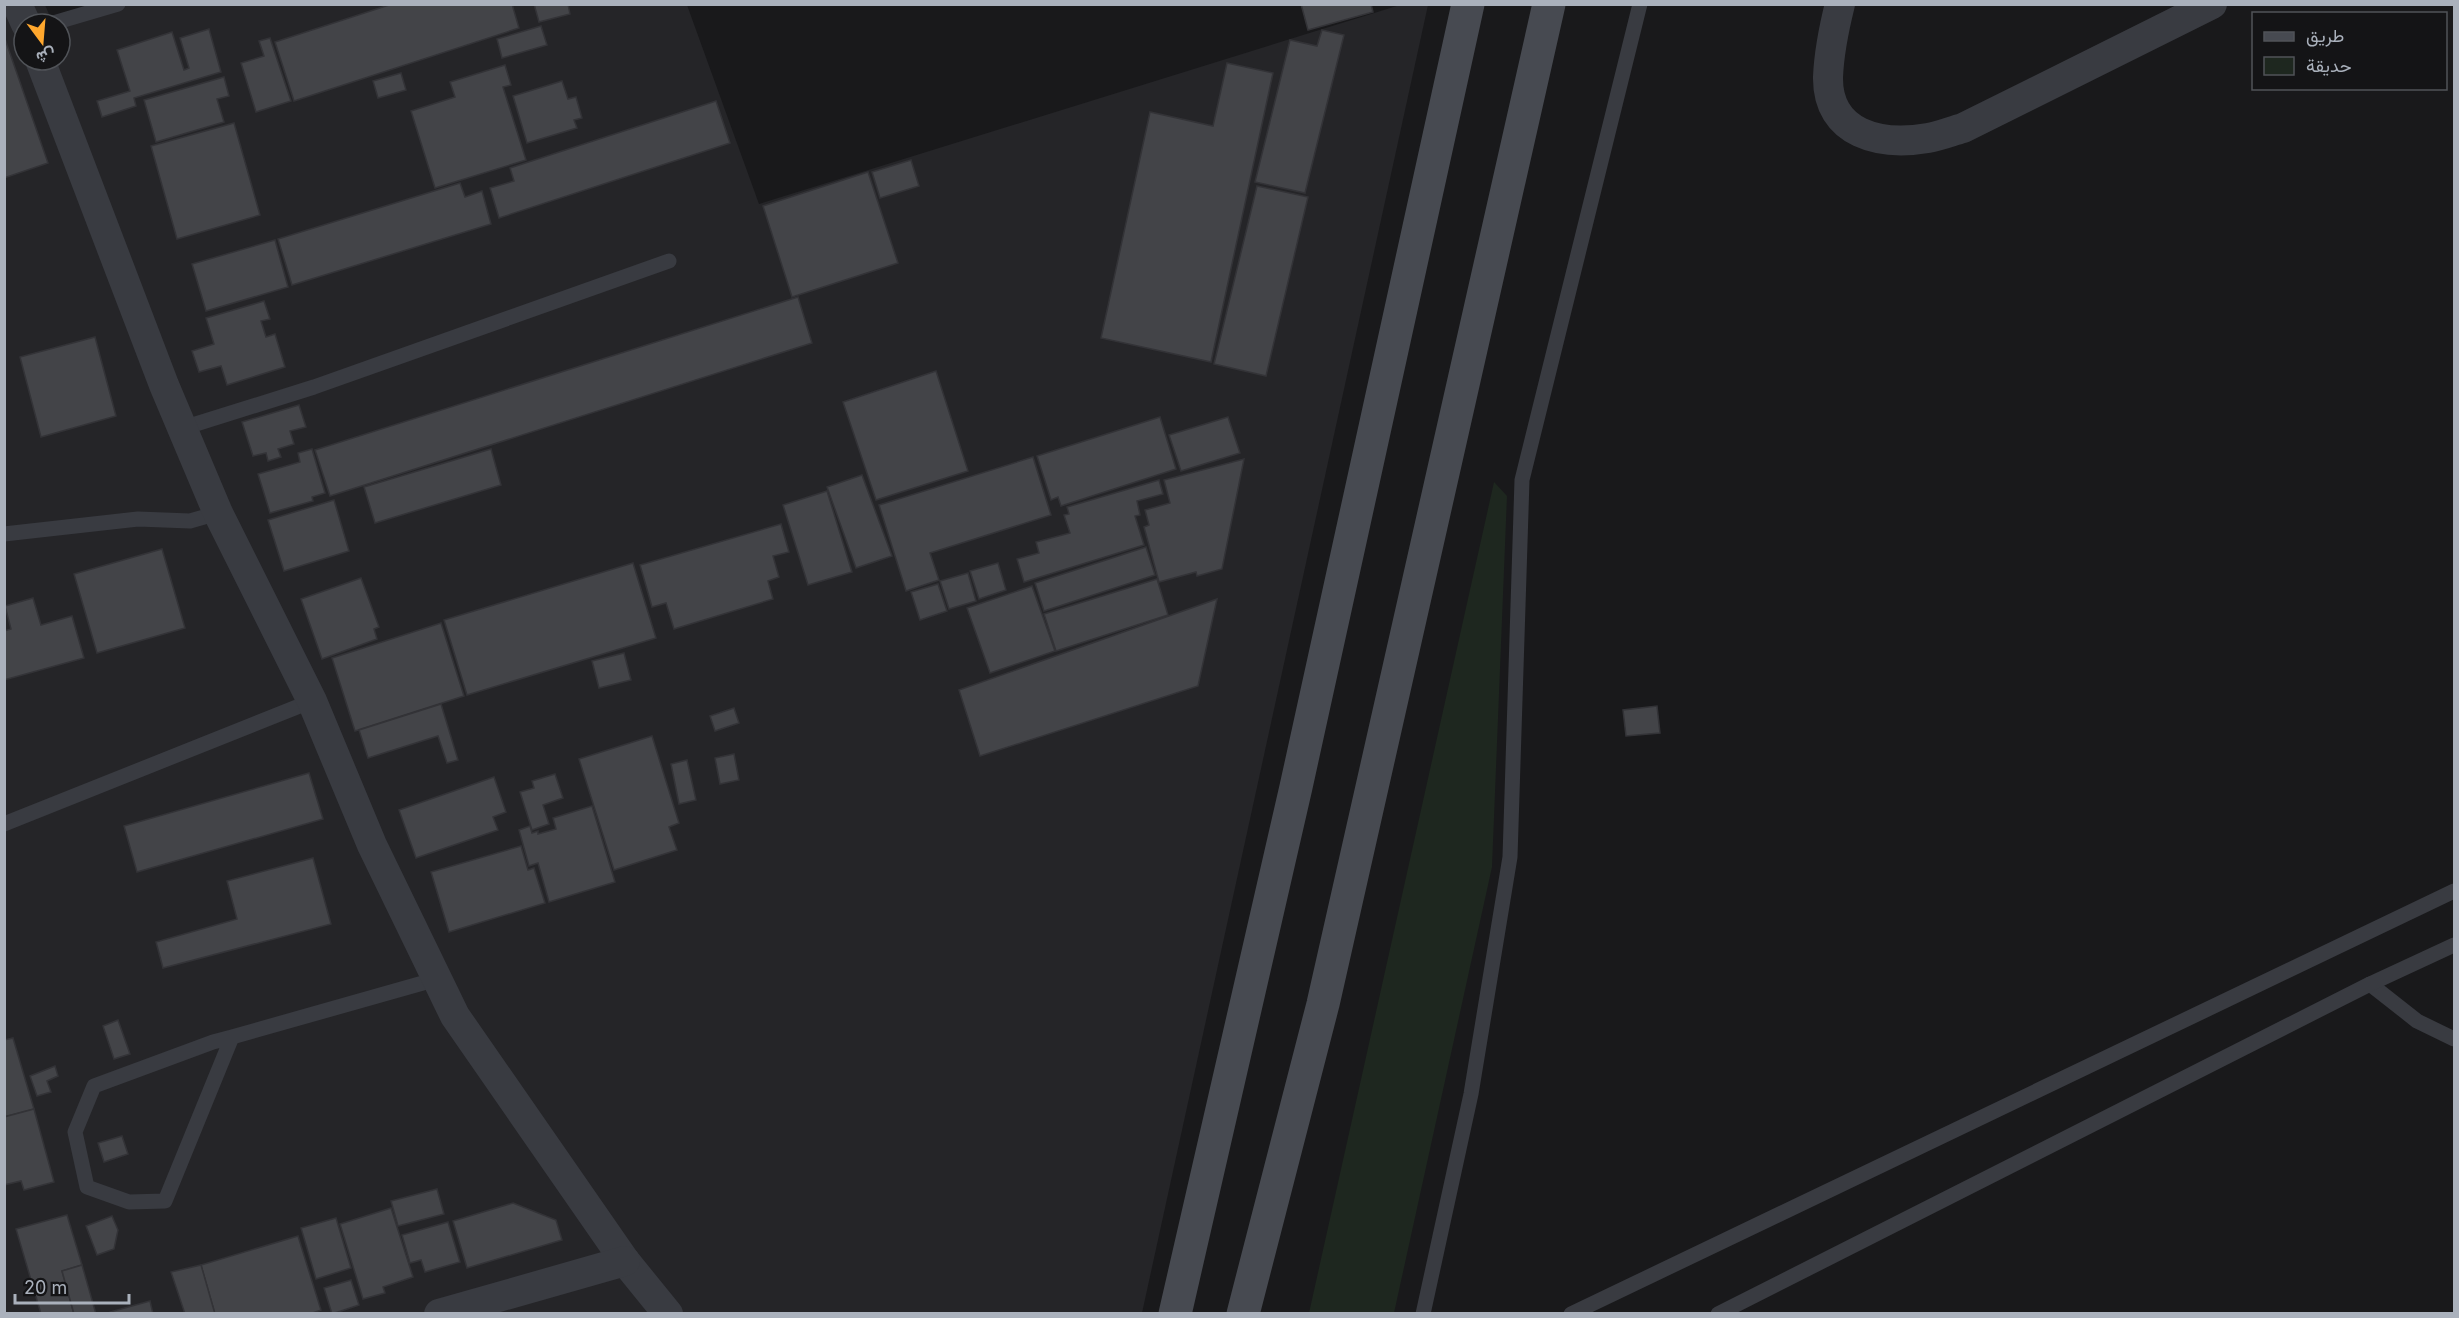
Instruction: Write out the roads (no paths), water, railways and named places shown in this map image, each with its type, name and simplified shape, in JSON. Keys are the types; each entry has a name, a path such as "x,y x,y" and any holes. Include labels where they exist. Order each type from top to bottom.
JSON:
{"main road":[{"path":"1175,1314 1296,788 1468,4"},
{"path":"1243,1314 1323,1004 1549,4"}],"street":[{"path":"1840,4 1828,78 1832,101 1839,118 1862,135 1896,140 1928,138 1963,128 2212,4"},
{"path":"45,72 164,385 219,513 312,701 372,845 455,1016 625,1261 668,1314"},
{"path":"439,1314 625,1261"}],"lane":[{"path":"72,18 118,4"},
{"path":"1423,1314 1471,1094 1510,857 1522,480 1640,4"},
{"path":"183,428 325,383 669,261"},
{"path":"4,534 138,519 190,521 219,513"},
{"path":"4,824 312,701"},
{"path":"1571,1314 2454,891"},
{"path":"1718,1314 2370,984 2454,945"},
{"path":"232,1037 165,1201 129,1202 87,1186 75,1132 94,1086 232,1037 437,979"},
{"path":"2370,984 2417,1021 2454,1039"}]}
